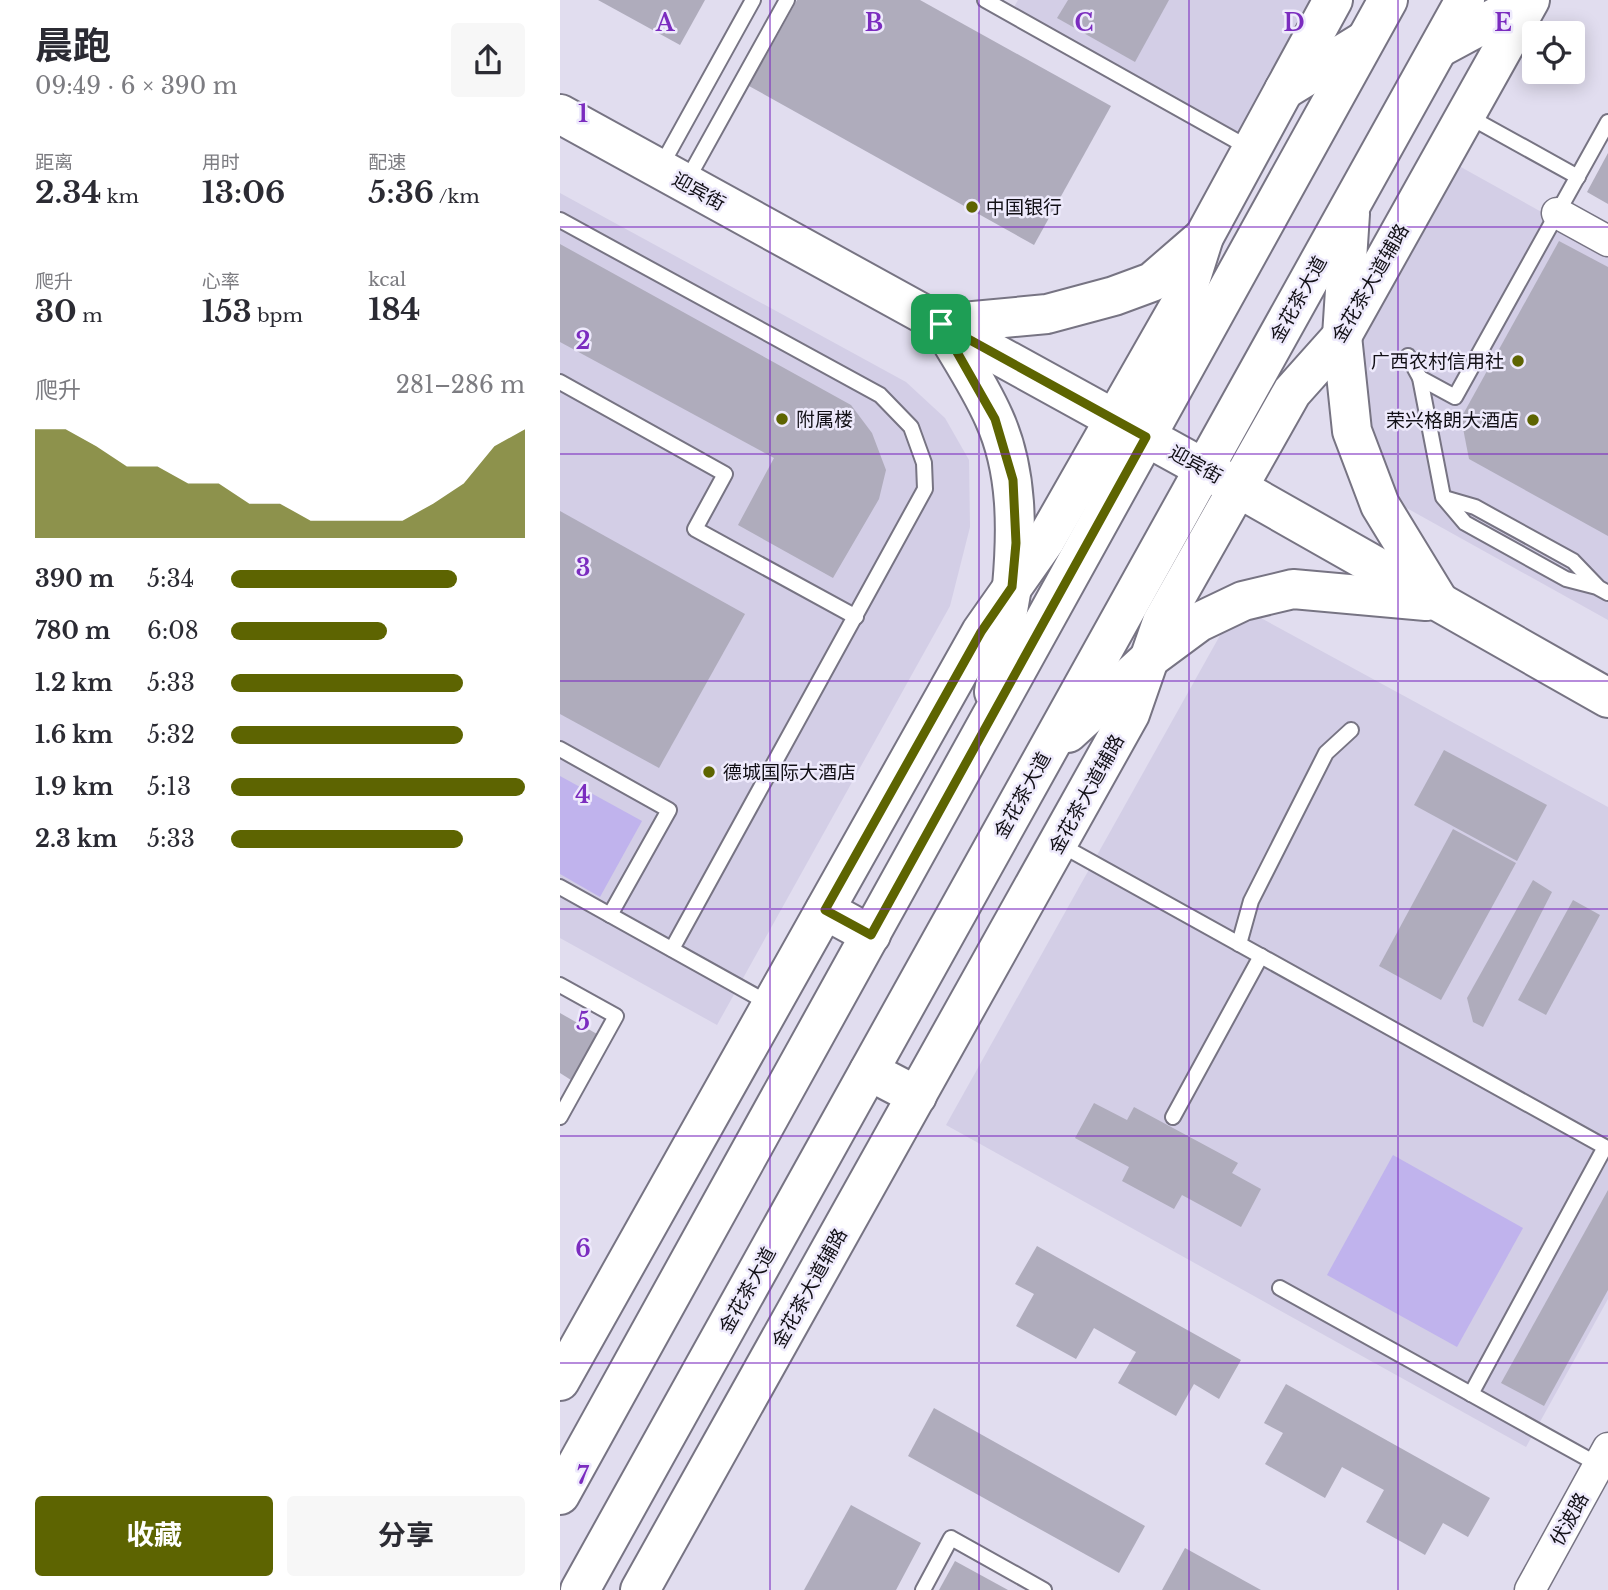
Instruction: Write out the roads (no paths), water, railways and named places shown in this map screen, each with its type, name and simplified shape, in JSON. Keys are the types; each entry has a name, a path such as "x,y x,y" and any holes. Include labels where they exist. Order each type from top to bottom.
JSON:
{"main road":[{"path":"560,1495 573,1458 871,935 989,721 1130,428 1186,294 1204,237 1333,0"},
{"path":"560,1381 981,632 1130,428 1388,0"},
{"name":"金花茶大道","path":"580,1590 1465,0"},
{"path":"1438,48 1529,0"},
{"name":"金花茶大道辅路","path":"640,1590 1130,714 1162,622 1292,393 1342,336 1529,0"},
{"path":"1284,90 1366,40"},
{"name":"迎宾街","path":"560,114 1203,468 1608,698"},
{"path":"1350,205 1342,336 1352,431 1380,505 1439,602"},
{"path":"989,721 1012,587 1016,543 1013,480 995,419 941,324 1047,314 1114,296 1152,282 1204,237"},
{"path":"1045,753 1149,659 1199,622 1243,601 1293,589 1439,602"},
{"path":"825,910 871,935"},
{"path":"869,1071 917,1096"}],"street":[{"path":"1557,213 1608,241"},
{"name":"伏波路","path":"1530,1590 1603,1457"}],"lane":[{"path":"673,176 753,0"},
{"path":"673,176 787,0"},
{"path":"985,0 1252,149"},
{"path":"1466,115 1578,177"},
{"path":"1420,377 1455,397 1608,122"},
{"path":"560,220 880,395 911,427 924,463 925,489 672,949"},
{"path":"1408,355 1420,377 1443,497 1465,523 1566,579 1603,590"},
{"path":"560,382 725,474 695,528 856,617"},
{"path":"1239,944 1251,901 1326,753 1351,730"},
{"path":"560,749 669,810 610,915"},
{"path":"1058,844 1605,1147 1471,1394"},
{"path":"560,887 772,1004"},
{"path":"1173,1117 1261,956"},
{"path":"560,985 616,1016 560,1117"},
{"path":"1280,1288 1471,1394 1603,1457"},
{"path":"923,1590 951,1538 1044,1590"}],"place":[{"name":"中国银行","path":"972,207"},
{"name":"广西农村信用社","path":"1518,361"},
{"name":"附属楼","path":"782,419"},
{"name":"荣兴格朗大酒店","path":"1533,420"},
{"name":"德城国际大酒店","path":"709,772"}]}
